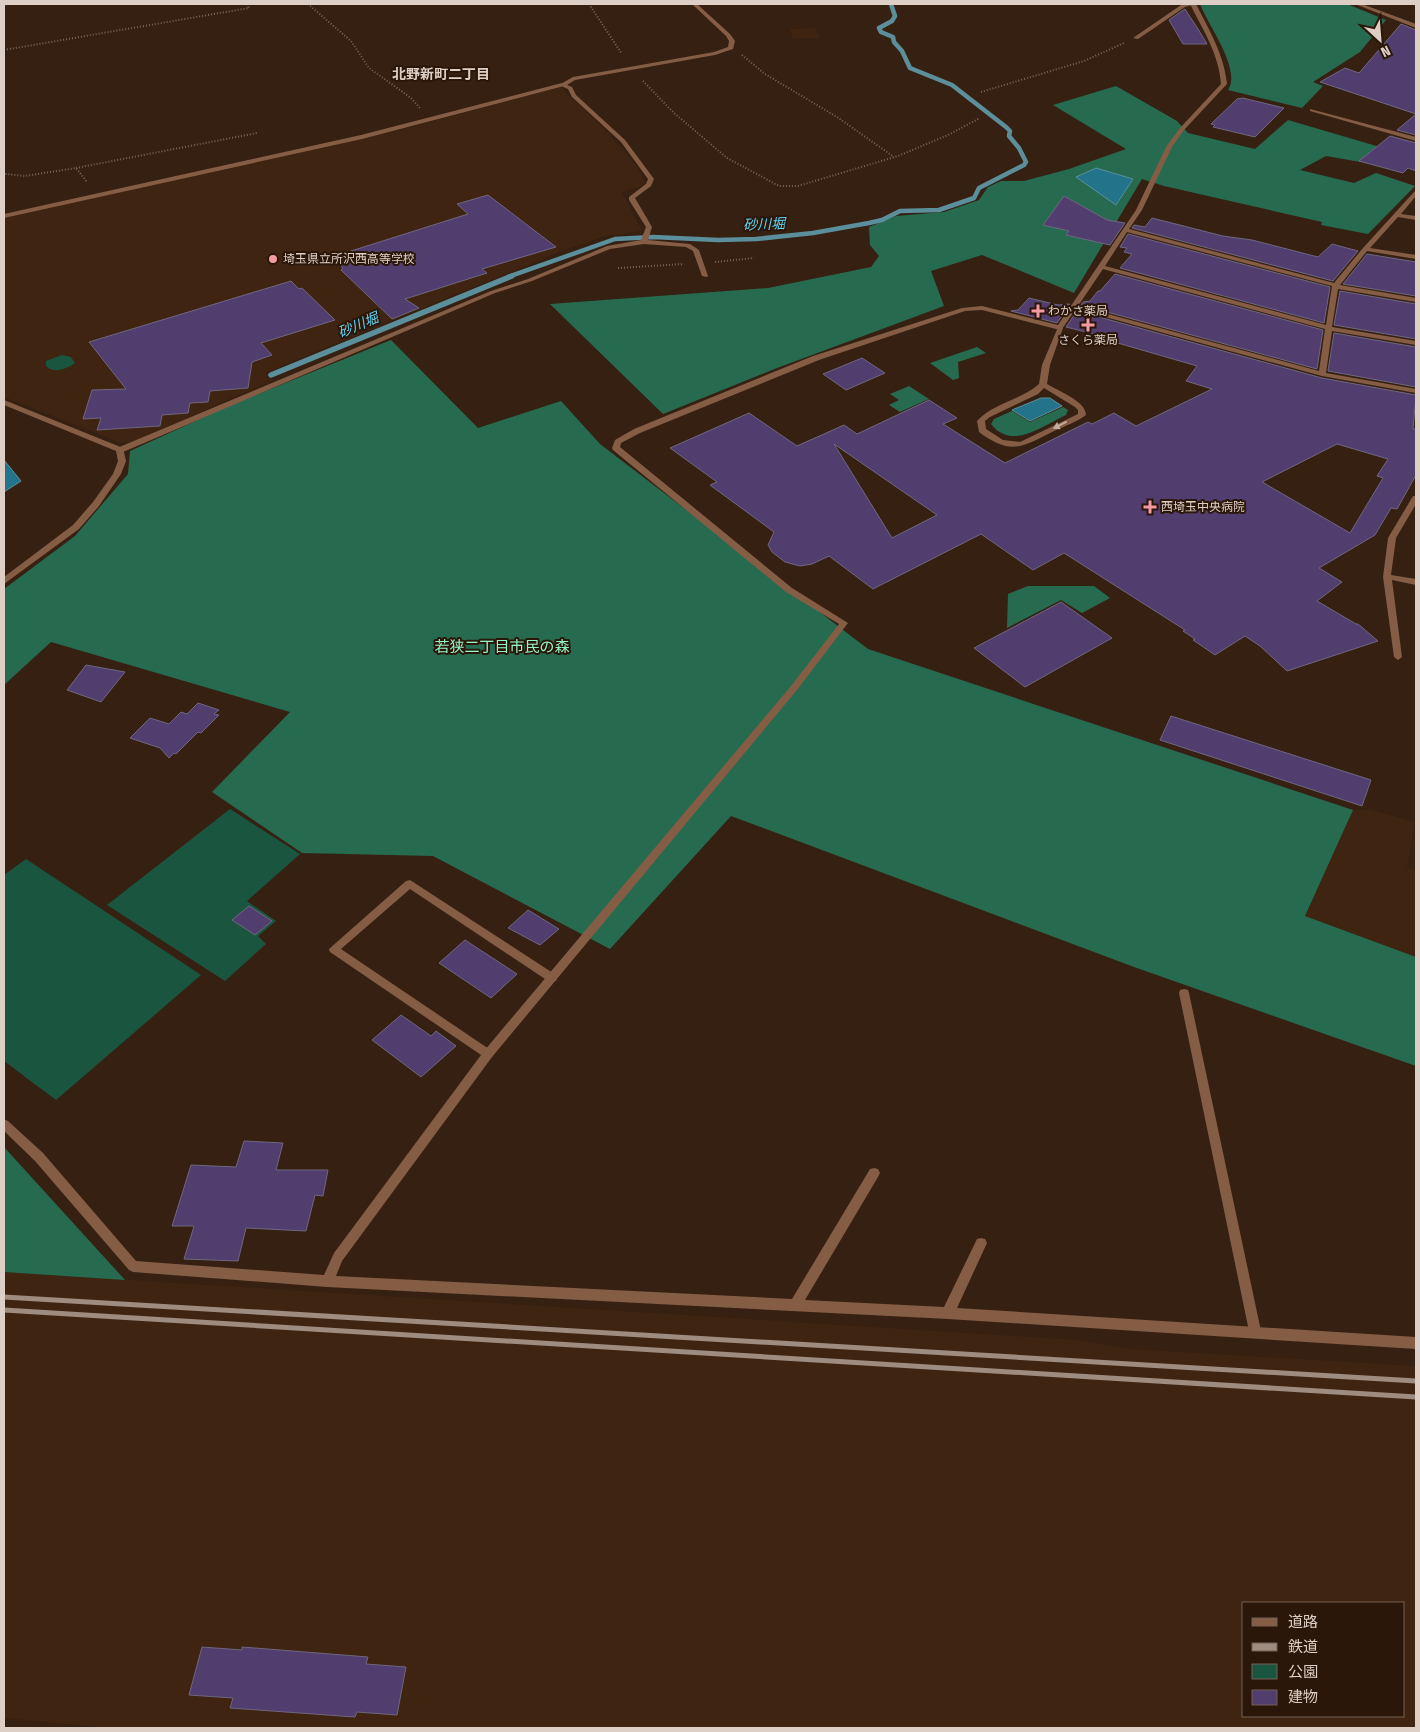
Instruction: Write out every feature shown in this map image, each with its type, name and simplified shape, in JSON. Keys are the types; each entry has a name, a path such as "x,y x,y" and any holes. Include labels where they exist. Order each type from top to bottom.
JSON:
{"street":[{"path":"4,216 362,137 562,84 574,79 715,53 731,48 732,41 728,35 694,4"},
{"path":"1043,385 1078,405 1082,410 1082,414 1022,444 1014,446 1004,445 982,430 981,421 987,415 1035,392 1043,385 1046,365 1060,328 1076,307 1100,267 1139,210 1169,147 1182,129 1224,84 1224,74 1220,59 1193,4 1183,6 1136,38"},
{"path":"1358,4 1368,5 1416,26"},
{"path":"562,84 570,88 574,96 623,141 646,171 651,182 632,197 632,200 649,226 646,239"},
{"path":"1312,110 1416,139"},
{"path":"1322,374 1335,286 1365,249 1416,193"},
{"path":"1397,215 1416,218"},
{"path":"1126,230 1335,286 1416,300"},
{"path":"4,402 120,450 493,292 530,280 609,247 646,239 692,246 696,250 705,276"},
{"path":"1365,249 1416,257"},
{"path":"1100,267 1329,328 1416,343"},
{"path":"1076,307 1322,374 1416,391"},
{"path":"327,1281 338,1257 488,1054 794,688 844,623 789,590 624,455 616,448 618,442 638,431 786,369 964,309 982,308 1060,328"},
{"path":"4,581 57,542 81,521 96,504 117,474 122,461 120,450"},
{"path":"1398,657 1387,577 1392,538 1416,498"},
{"path":"1387,577 1416,582"},
{"path":"488,1054 334,949 410,884 552,978"},
{"path":"1184,994 1255,1331"},
{"path":"4,1124 39,1157 133,1266 327,1281 948,1313 1255,1331 1416,1343"},
{"path":"795,1306 874,1173"},
{"path":"948,1313 980,1243"}],"path":[{"path":"4,50 249,8 247,4"},
{"path":"308,4 332,22 351,41 369,68 411,98 430,120"},
{"path":"588,4 631,68 674,113 727,158 779,186 798,186 894,157 948,135 980,118"},
{"path":"981,92 1084,61 1136,38"},
{"path":"731,48 765,74 836,116 894,157"},
{"path":"4,171 6,174 25,176 256,133"},
{"path":"76,168 98,195"}],"shaded area":[{"path":"815,28 819,38 793,38 790,29"},
{"name":"埼玉県立所沢西高等学校","path":"560,87 603,128 637,166 646,183 622,192 642,231 602,237 562,251 327,347 265,373 274,380 132,442 121,443 4,397 4,218 408,128"},
{"path":"1353,810 1371,810 1415,822 1407,867 1416,870 1416,957 1305,916"},
{"path":"4,1272 1078,1340 1129,1349 1416,1366 1416,1728 107,1728 4,1718"}],"green space":[{"path":"1200,4 1347,4 1386,20 1360,52 1313,82 1323,86 1302,108 1228,90 1231,81 1231,71 1222,47"},
{"path":"1116,86 1177,121 1188,133 1255,149 1288,120 1390,150 1372,164 1326,156 1300,170 1354,183 1376,173 1415,186 1368,234 1321,225 1322,222 1164,186 1142,179 1074,293 982,255 931,271 944,306 777,368 663,414 550,304 768,288 871,267 879,256 870,245 869,227 896,216 944,212 979,200 988,187 1001,181 1024,181 1069,169 1126,149 1053,105"},
{"name":"若狭二丁目市民の森","path":"391,340 478,428 561,401 600,444 868,649 1353,810 1305,916 1416,957 1416,1066 1134,967 731,816 610,949 433,856 302,853 212,792 290,712 51,642 4,685 4,589 75,536 128,474 130,451 226,407"},
{"path":"977,347 986,353 958,362 959,378 953,380 930,363"},
{"path":"62,355 71,357 75,363 64,369 56,370 46,366 46,361"},
{"path":"909,386 929,399 900,412 889,405 899,400 890,394"},
{"path":"1063,407 1068,410 1066,415 1027,434 1008,436 999,432 991,424 994,419 1012,411 1030,422"},
{"path":"1028,586 1094,586 1110,598 1082,613 1061,600 1007,628 1008,594"},
{"path":"230,809 300,854 247,901 276,921 258,936 266,944 225,981 107,905"},
{"path":"26,859 201,975 56,1100 4,1061 4,875"},
{"path":"4,1147 125,1280 4,1272"}],"water":[{"path":"1096,168 1133,179 1116,205 1076,177"},
{"path":"1041,398 1050,398 1062,406 1030,421 1012,410"},
{"path":"4,460 21,481 4,492"}],"building":[{"path":"1185,9 1207,44 1183,44 1169,20"},
{"path":"1401,24 1416,30 1416,114 1320,82 1345,68 1359,73"},
{"path":"1243,98 1284,108 1255,137 1213,127 1215,125 1211,124 1237,99"},
{"path":"1416,114 1416,135 1397,130"},
{"path":"1390,136 1416,143 1416,171 1408,168 1403,173 1359,161"},
{"path":"488,195 556,247 482,269 487,273 405,299 419,308 392,319 341,270 343,268 332,257 468,214 457,204"},
{"path":"1064,196 1107,220 1125,223 1110,245 1066,235 1069,231 1043,225"},
{"path":"1152,218 1318,257 1332,244 1358,251 1333,281 1132,228 1134,225 1145,227"},
{"path":"1128,234 1330,287 1324,323 1120,268 1132,254 1124,252 1127,248 1120,247"},
{"path":"1367,254 1416,262 1416,296 1343,284"},
{"path":"1115,274 1323,330 1317,369 1081,305 1083,302 1090,301"},
{"path":"291,281 299,289 302,288 335,320 261,343 272,355 252,362 248,388 210,391 208,402 190,403 188,413 162,415 160,426 97,430 101,418 83,419 92,390 126,389 89,342"},
{"path":"1340,291 1416,304 1416,339 1334,325"},
{"path":"1029,298 1058,305 1070,304 1057,323 1011,311 1018,310"},
{"path":"1077,311 1322,378 1416,395 1413,429 1416,429 1416,475 1397,509 1391,508 1375,535 1319,568 1342,582 1317,601 1358,624 1378,641 1287,671 1260,646 1245,636 1215,655 1193,640 1195,639 1183,631 1185,630 1064,553 1033,570 981,534 873,589 829,556 812,564 800,566 785,562 772,552 768,545 774,532 710,485 717,482 670,448 749,413 797,446 844,425 857,434 929,400 957,418 943,424 1005,463 1088,422 1092,424 1114,413 1136,426 1212,389 1186,381 1197,366 1066,327","holes":["834,444 937,515 892,538","1337,444 1388,459 1377,476 1383,478 1350,533 1262,482"]},
{"path":"1334,333 1416,347 1416,387 1328,371"},
{"path":"862,358 885,373 846,390 823,374"},
{"path":"1061,602 1112,638 1025,687 974,648"},
{"path":"86,665 125,672 101,702 67,690"},
{"path":"198,703 219,710 214,714 219,715 201,733 198,732 176,754 174,753 169,758 160,748 130,738 150,718 169,724 181,712 187,714"},
{"path":"1171,716 1371,780 1362,806 1160,740"},
{"path":"249,906 272,921 255,935 232,920"},
{"path":"528,910 559,929 540,945 508,928"},
{"path":"465,940 517,974 491,998 439,963"},
{"path":"401,1015 431,1036 436,1031 456,1046 421,1077 372,1040"},
{"path":"244,1141 283,1143 276,1170 328,1170 323,1196 315,1195 306,1231 246,1228 238,1261 184,1259 194,1226 172,1226 191,1165 236,1167"},
{"path":"202,1647 242,1650 242,1647 368,1657 366,1664 406,1667 397,1715 357,1712 355,1717 230,1708 233,1698 189,1695"}],"waterway":[{"name":"砂川堀","path":"508,277 615,239 653,237 718,240 756,239 813,233 869,223 882,220 900,211 939,210 974,198 979,188 1024,165 1026,162 1019,148 1009,136 1010,131 1006,127 952,85 910,68 902,51 894,42 893,37 881,32 879,28 892,21 895,16 891,4"},
{"name":"砂川堀","path":"271,375 512,276"}],"railway":[{"path":"4,1297 1416,1381"},
{"path":"4,1310 1416,1397"}],"place":[{"name":"埼玉県立所沢西高等学校","path":"273,259"},
{"name":"わかさ薬局","path":"1038,311"},
{"name":"さくら薬局","path":"1088,325"},
{"name":"西埼玉中央病院","path":"1150,507"}],"district":[{"name":"北野新町二丁目","path":"441,74"}]}
